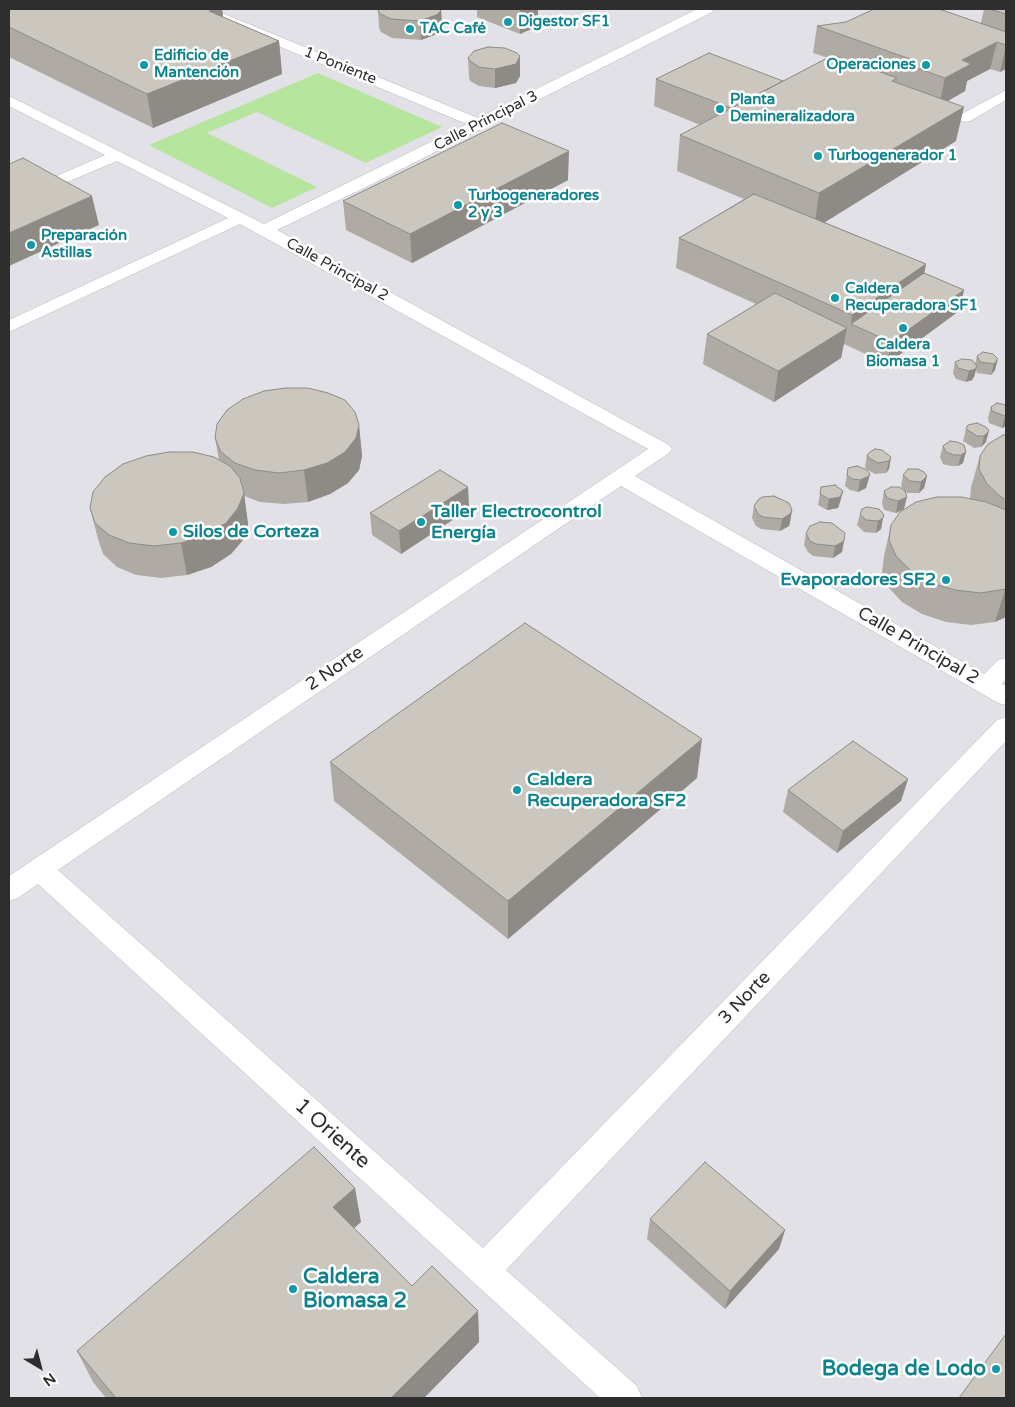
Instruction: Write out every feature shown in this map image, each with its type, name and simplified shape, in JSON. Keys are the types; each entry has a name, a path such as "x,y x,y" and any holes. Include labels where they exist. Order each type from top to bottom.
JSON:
{"lane":[{"name":"1 Poniente","path":"201,9 479,124"},
{"name":"Calle Principal 3","path":"264,230 479,124 702,10"},
{"path":"966,118 1006,94"},
{"name":"Calle Principal 2","path":"9,100 264,230 662,449"},
{"path":"9,166 46,186 118,155"},
{"path":"9,327 241,218"},
{"name":"2 Norte","path":"9,890 662,449"},
{"name":"Calle Principal 2","path":"621,477 1006,696"},
{"path":"986,685 1006,666"},
{"name":"3 Norte","path":"484,1270 1006,726"},
{"name":"1 Oriente","path":"38,870 625,1398"}],"shaded area":[{"path":"9,9 1006,9 1006,1398 9,1398"}],"green space":[{"path":"318,73 442,127 366,163 257,112 207,133 317,187 272,208 149,145"}],"building":[{"path":"9,9 214,9 209,11 279,41 147,94 9,27"},
{"path":"378,9 441,9 436,15 420,21 391,19 379,13"},
{"path":"874,9 939,9 1006,32 1006,45 997,42 962,60 971,64 945,78 906,64 913,60 817,26 846,22"},
{"path":"989,9 1006,9 1006,14"},
{"path":"488,47 505,48 520,56 516,64 495,69 479,67 468,58 474,51"},
{"path":"709,53 783,81 731,108 656,79"},
{"path":"833,55 897,78 892,81 964,107 819,193 680,135"},
{"path":"502,123 569,151 410,234 343,201"},
{"path":"23,158 92,196 9,233 9,164"},
{"path":"754,194 926,264 852,315 679,238"},
{"path":"924,273 964,290 891,342 851,324"},
{"path":"775,293 847,328 778,371 707,334"},
{"path":"983,352 993,354 998,359 994,364 980,362 977,356"},
{"path":"962,359 972,360 977,366 969,371 958,368 955,362"},
{"path":"308,388 345,400 355,412 359,425 356,438 345,452 327,463 304,470 279,473 255,470 235,463 221,452 215,438 217,424 227,410 243,399 264,391"},
{"path":"997,403 1006,405 1006,416 992,411 991,407"},
{"path":"977,423 986,427 989,431 984,436 977,436 966,429 968,425"},
{"path":"1006,435 1006,500 987,484 979,469 980,456 988,444"},
{"path":"950,441 964,445 966,452 961,455 954,455 946,452 943,446"},
{"path":"875,449 882,450 891,457 889,461 878,463 869,458 867,455"},
{"path":"169,452 193,452 214,457 230,466 240,478 244,493 238,508 226,523 205,535 181,543 154,546 129,543 109,535 95,523 90,508 93,492 105,477 123,464 146,456"},
{"path":"857,466 867,470 870,474 869,476 860,480 852,479 847,475 848,468"},
{"path":"908,469 918,469 927,476 921,482 910,481 903,475"},
{"path":"440,470 468,487 399,531 370,513"},
{"path":"835,485 843,491 840,497 829,499 820,494 821,487"},
{"path":"891,487 899,487 905,491 907,497 898,501 887,498 884,491"},
{"path":"774,496 789,503 792,510 790,514 782,519 763,517 758,514 754,506 762,497"},
{"path":"937,497 962,497 986,502 1006,510 1006,589 981,593 955,590 931,583 910,570 896,556 889,540 891,525 900,512 916,502"},
{"path":"867,507 879,509 884,515 883,518 878,521 866,520 860,514 862,509"},
{"path":"820,522 832,523 845,533 844,541 835,546 816,544 810,541 806,533 810,526"},
{"name":"Caldera Recuperadora SF2","path":"525,623 702,739 508,901 330,762"},
{"path":"853,741 908,779 843,831 788,790"},
{"name":"Caldera Biomasa 2","path":"314,1147 355,1188 333,1207 412,1286 432,1266 478,1311 391,1398 116,1398 77,1351"},
{"path":"705,1162 785,1230 730,1291 650,1219"},
{"name":"Bodega de Lodo","path":"1006,1334 1006,1398 959,1398"}],"place":[{"name":"Digestor SF1","path":"508,22"},
{"name":"TAC Café","path":"410,29"},
{"name":"Edificio de Mantención","path":"144,65"},
{"name":"Operaciones","path":"926,65"},
{"name":"Planta Demineralizadora","path":"720,109"},
{"name":"Turbogenerador 1","path":"818,156"},
{"name":"Turbogeneradores 2 y 3","path":"458,205"},
{"name":"Preparación Astillas","path":"31,245"},
{"name":"Caldera Recuperadora SF1","path":"835,298"},
{"name":"Caldera Biomasa 1","path":"903,328"},
{"name":"Taller Electrocontrol Energía","path":"421,522"},
{"name":"Silos de Corteza","path":"173,532"},
{"name":"Evaporadores SF2","path":"946,580"},
{"name":"Caldera Recuperadora SF2","path":"517,790"},
{"name":"Caldera Biomasa 2","path":"293,1289"},
{"name":"Bodega de Lodo","path":"996,1369"}]}
